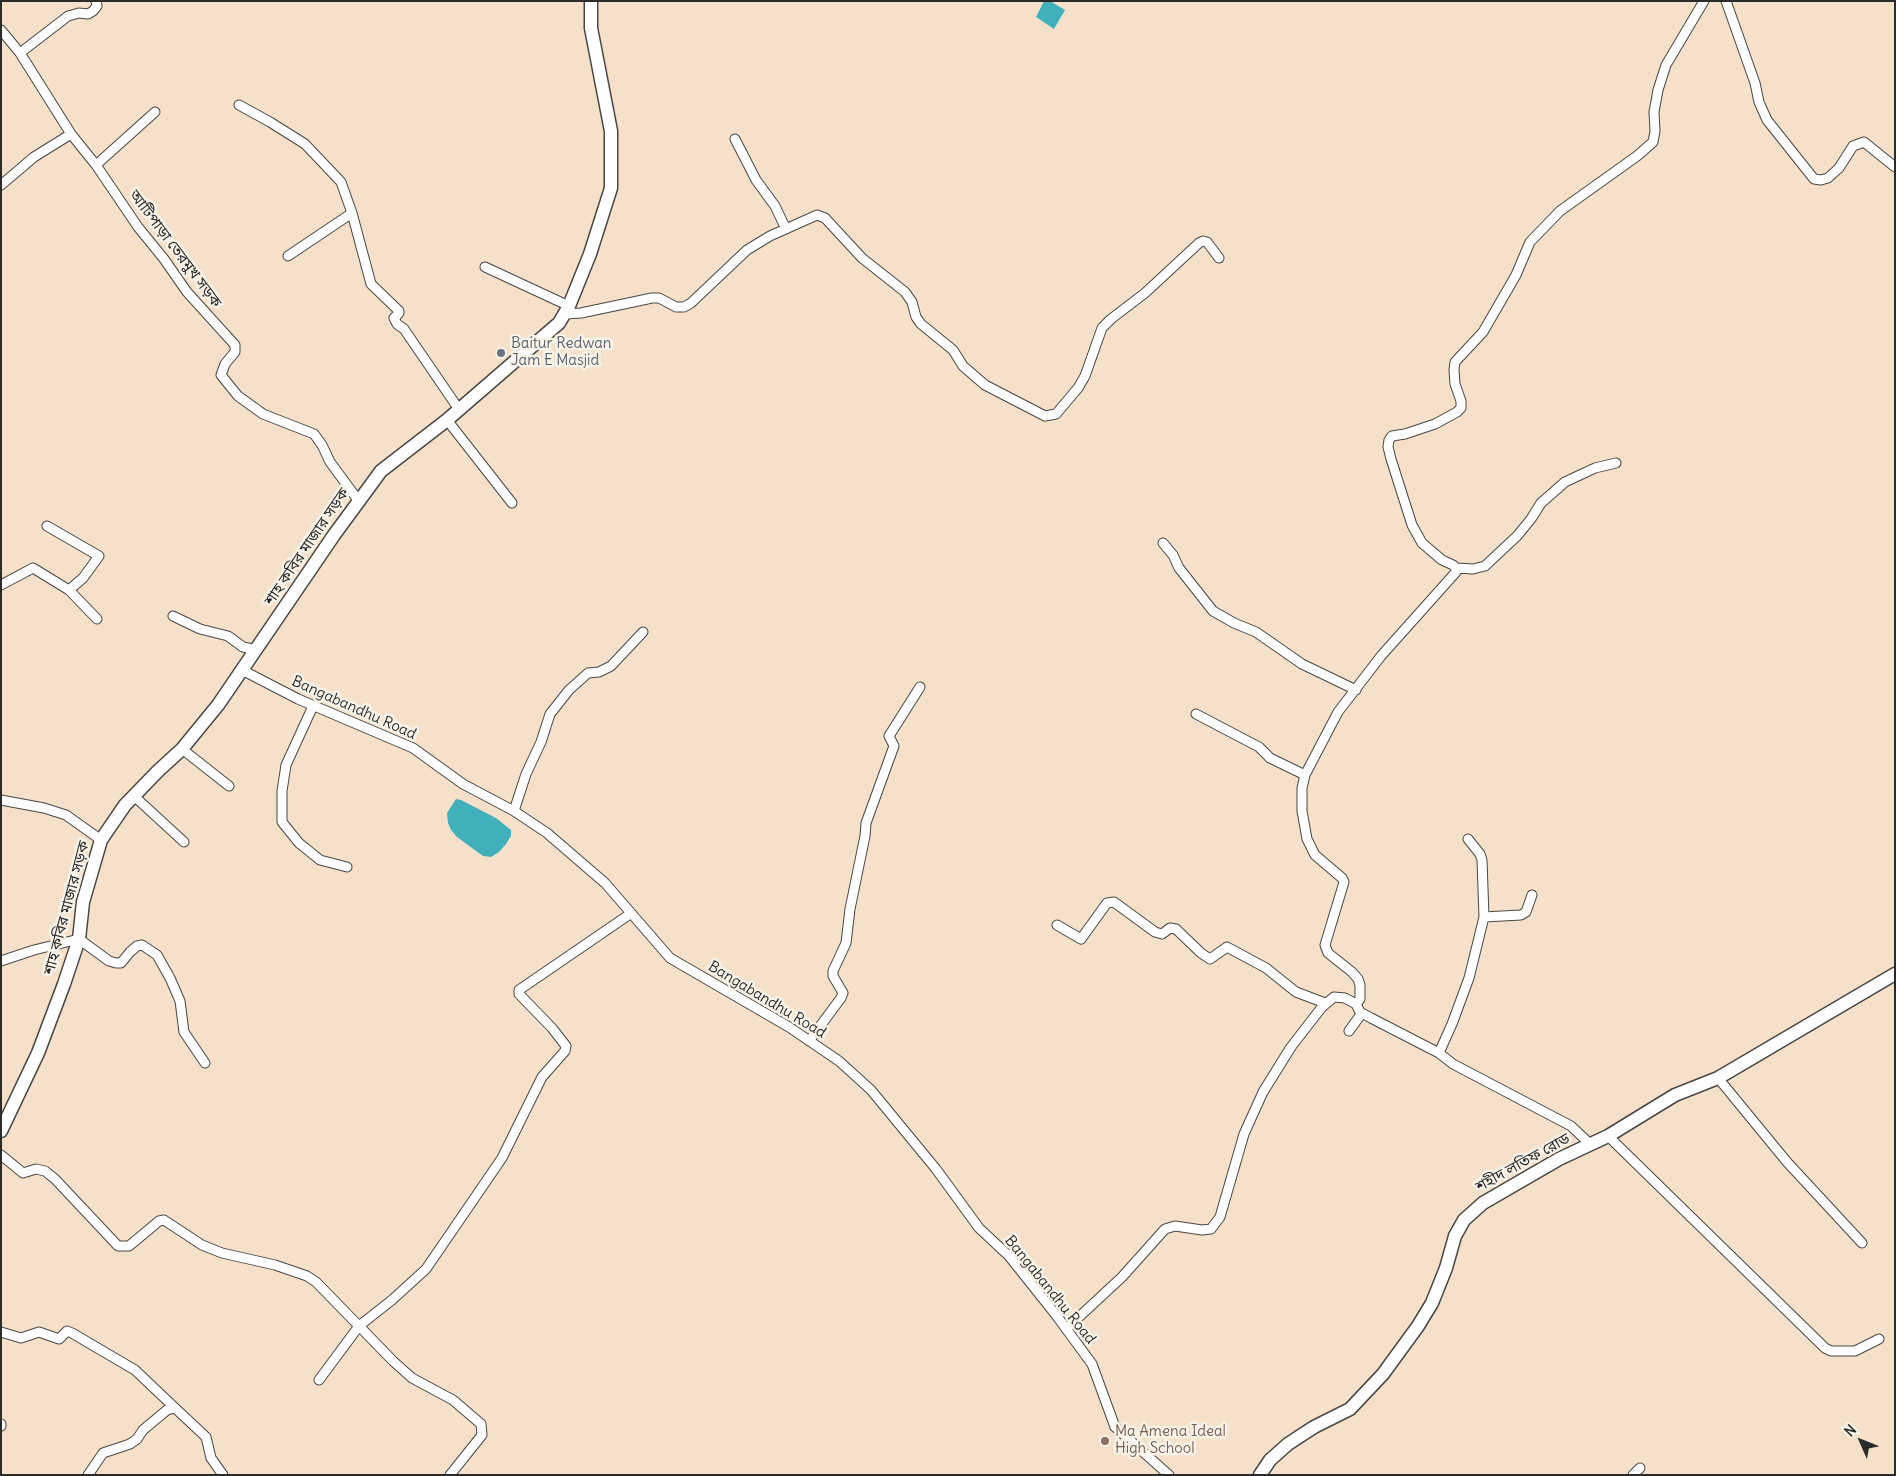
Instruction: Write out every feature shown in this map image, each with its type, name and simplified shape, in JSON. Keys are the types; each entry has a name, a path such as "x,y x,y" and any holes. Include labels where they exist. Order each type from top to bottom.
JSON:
{"street":[{"path":"20,53 68,16 78,13 88,14 93,11 97,6 96,1"},
{"name":"শাহ কবির মাজার সড়ক","path":"1,1131 38,1054 64,984 79,938 83,902 101,840 134,796 182,749 218,706 358,500 381,471 447,420 458,408 500,375 559,323 567,310 590,254 611,188 611,131 591,28 591,1"},
{"path":"1616,463 1595,468 1565,482 1540,503 1531,519 1517,536 1485,566 1473,569 1456,568 1442,560 1422,543 1412,524 1389,453 1389,440 1392,436 1405,434 1435,424 1461,408 1461,401 1455,384 1455,362 1483,332 1516,275 1530,242 1560,210 1637,156 1653,142 1655,131 1654,112 1658,90 1666,65 1704,1"},
{"path":"1726,1 1755,83 1759,102 1767,120 1814,179 1828,178 1839,168 1853,146 1864,142 1895,167"},
{"name":"আটিপাড়া তেরমুখ সড়ক","path":"1,30 20,53 71,134 96,165 187,292 235,345 235,352 225,364 221,375 238,396 263,414 294,428 314,434 330,462 358,500"},
{"path":"238,105 305,144 341,182 352,213 371,284 399,311 400,313 394,318 397,324 404,329 458,408"},
{"path":"96,165 155,112"},
{"path":"1,186 34,157 71,134"},
{"path":"735,140 756,180 775,206 786,229"},
{"path":"288,256 352,213"},
{"path":"485,266 567,310 581,313 652,298 659,298 676,306 684,307 747,250 770,236 816,215 825,218 862,258 905,292 912,302 916,317 921,324 953,350 963,366 985,385 1045,416 1056,414 1078,388 1085,376 1102,328 1111,319 1145,293 1199,243 1207,242 1219,258"},
{"path":"447,420 512,503"},
{"path":"47,526 99,556 83,578 69,590"},
{"path":"1164,543 1173,555 1179,568 1213,611 1234,623 1256,632 1302,664 1356,690"},
{"path":"1,584 33,568 69,590 97,619"},
{"path":"1356,1004 1360,999 1358,979 1328,953 1325,945 1344,882 1315,855 1307,839 1302,811 1302,788 1306,775 1338,712 1381,656 1446,586 1456,572 1456,568"},
{"path":"173,616 200,629 228,636 243,647 257,650"},
{"path":"514,810 550,714 569,690 588,673 599,672 611,666 642,632"},
{"name":"Bangabandhu Road","path":"242,670 313,706 413,748 463,784 514,810 547,833 605,883 670,958 839,1061 871,1090 936,1169 979,1228 1009,1256 1066,1329 1092,1364 1115,1428 1170,1475"},
{"path":"809,1041 843,993 833,976 833,971 846,943 850,909 866,823 894,746 889,736 920,687"},
{"path":"313,706 286,765 282,791 282,822 299,843 320,860 347,867"},
{"path":"1196,714 1259,747 1270,758 1306,775"},
{"path":"182,749 229,786"},
{"path":"134,796 184,842"},
{"path":"1,800 44,808 66,815 101,840"},
{"path":"1439,1053 1469,978 1484,917 1482,860 1480,854 1468,839"},
{"path":"1484,917 1522,915 1526,912 1532,895"},
{"path":"1056,925 1081,939 1107,903 1114,902 1155,932 1162,934 1170,928 1176,929 1201,953 1210,958 1227,947 1266,968 1296,992 1325,1003"},
{"path":"319,1380 359,1326 392,1300 426,1268 502,1158 542,1077 566,1051 566,1046 552,1028 519,994 519,990 630,914"},
{"path":"1,961 79,938 109,961 116,963 121,962 137,946 142,945 156,955 170,978 180,1001 184,1032 205,1063"},
{"name":"শহীদ লতিফ রোড","path":"1260,1475 1270,1460 1288,1444 1314,1427 1350,1409 1383,1374 1418,1326 1432,1303 1446,1268 1455,1236 1464,1220 1483,1203 1560,1159 1608,1136 1675,1094 1718,1078 1895,974"},
{"path":"1066,1329 1122,1277 1165,1229 1175,1226 1202,1230 1211,1229 1220,1217 1244,1134 1263,1092 1291,1047 1325,1003 1334,997 1345,998 1356,1004 1362,1013 1439,1053 1453,1064 1571,1126 1590,1144"},
{"path":"1349,1031 1362,1013"},
{"path":"1718,1078 1786,1162 1862,1243"},
{"path":"1608,1136 1825,1348 1831,1351 1855,1350 1879,1339"},
{"path":"1,1155 22,1172 36,1169 45,1171 56,1179 118,1246 129,1246 159,1220 164,1220 202,1245 246,1259 275,1265 307,1276 316,1282 412,1378 453,1400 481,1424 482,1435 450,1475"},
{"path":"1,1332 20,1338 39,1332 59,1339 67,1331 72,1332 135,1370 206,1437 211,1458 223,1475"},
{"path":"88,1475 103,1453 130,1444 137,1439 143,1430 167,1410 175,1408"}],"water":[{"path":"1044,1 1050,1 1065,10 1054,29 1036,17"},
{"path":"456,799 496,818 511,830 511,836 499,852 491,857 483,856 457,837 451,830 447,813"}],"place":[{"name":"Baitur Redwan Jam E Masjid","path":"501,353"},
{"name":"Ma Amena Ideal High School","path":"1105,1441"}]}
